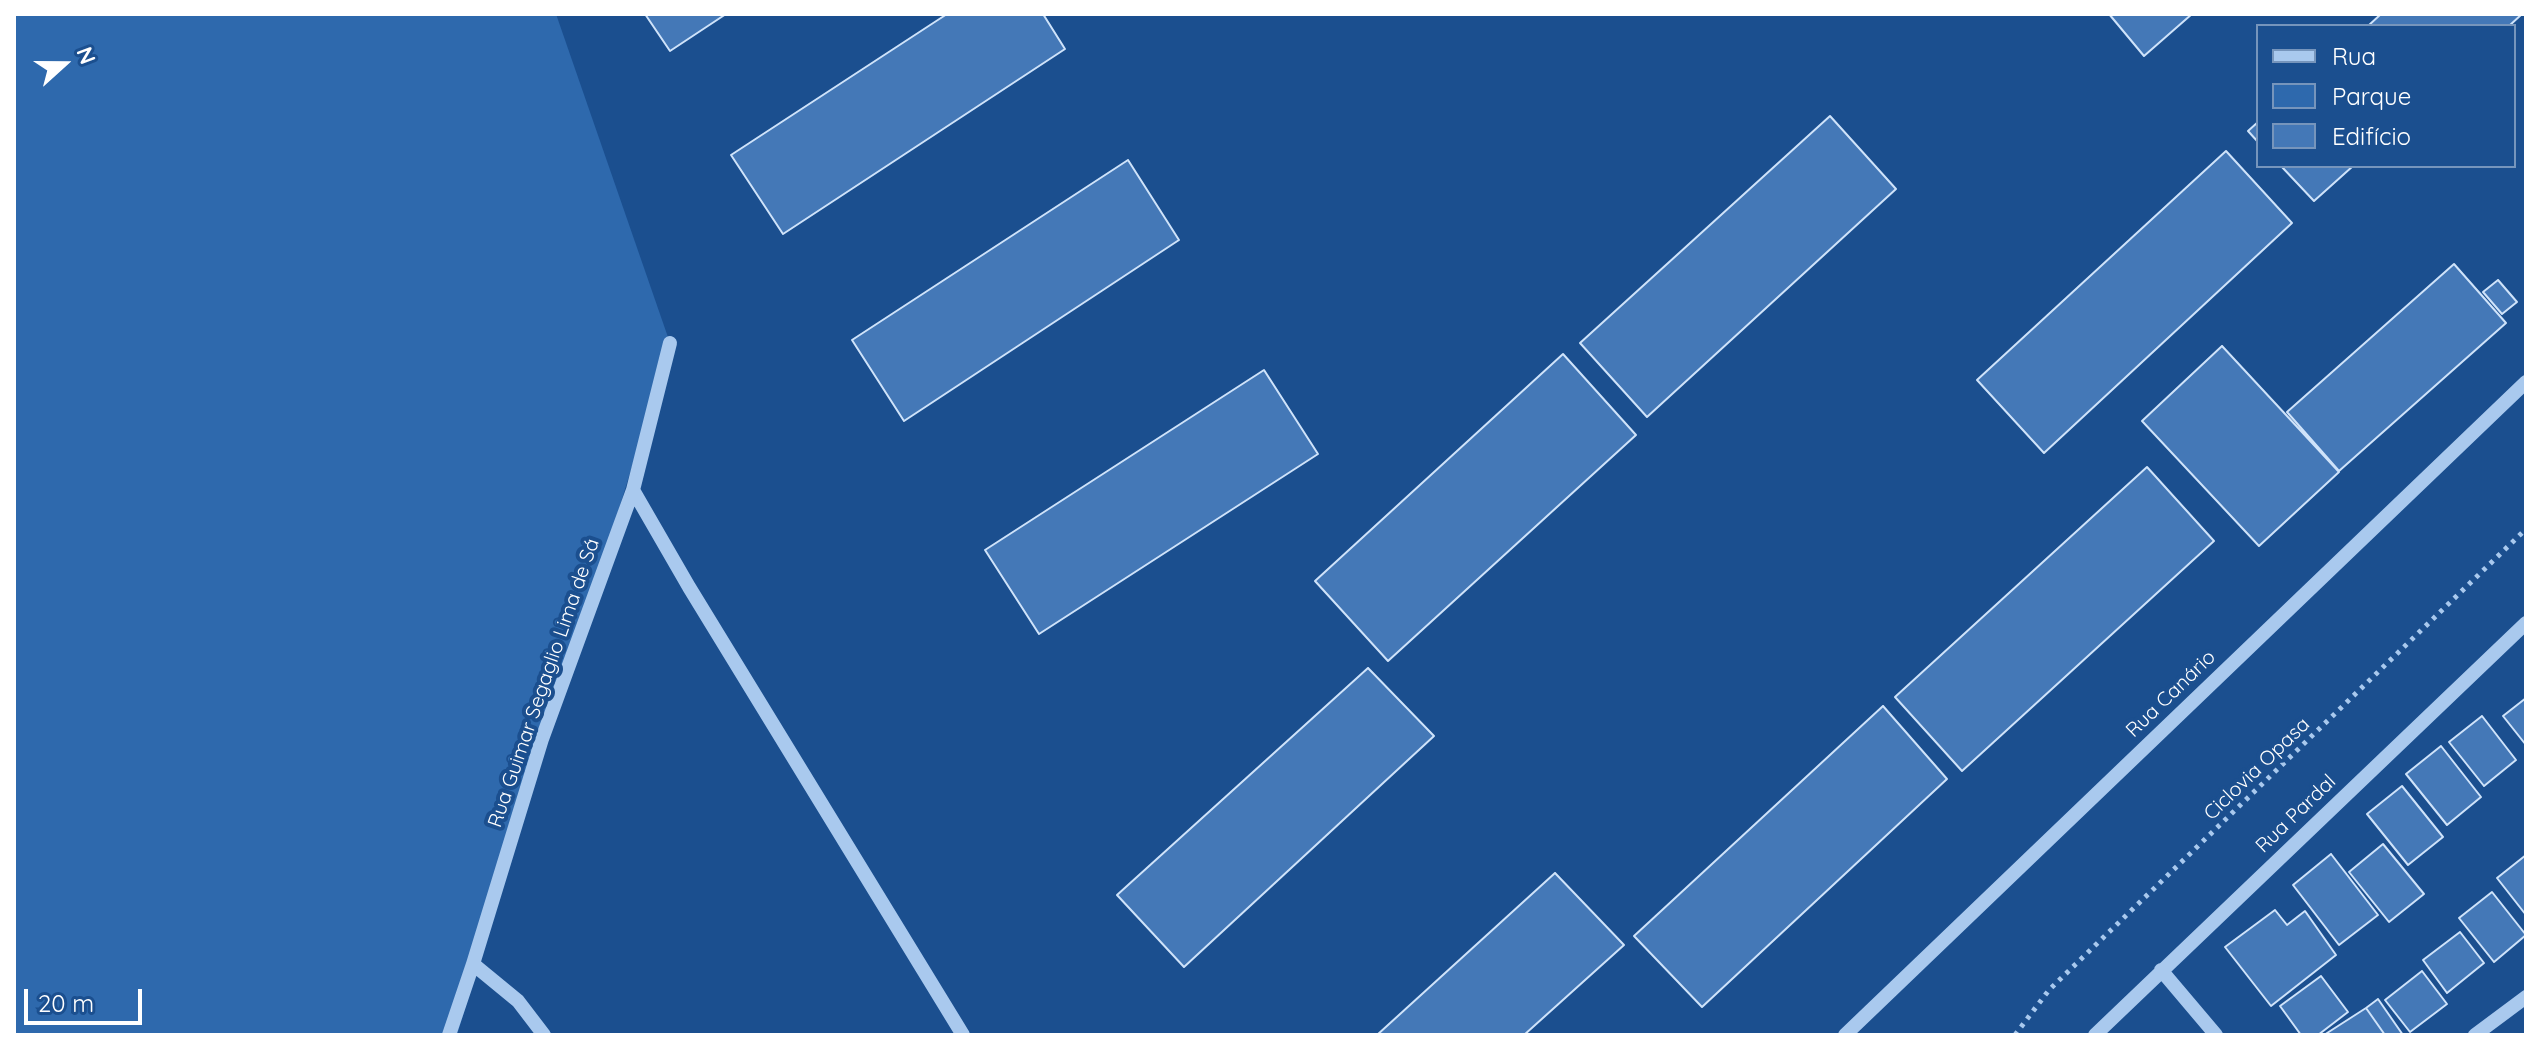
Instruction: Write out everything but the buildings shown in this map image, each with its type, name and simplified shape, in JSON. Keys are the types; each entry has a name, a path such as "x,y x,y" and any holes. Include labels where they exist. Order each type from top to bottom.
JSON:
{"street":[{"name":"Rua Guimar Segaglio Lima de Sá","path":"449,1035 542,739 633,490 670,343"},
{"name":"Rua Canário","path":"1845,1035 2526,382"},
{"path":"633,490 963,1035"},
{"name":"Rua Pardal","path":"2095,1035 2526,623"},
{"path":"473,964 518,1001 544,1035"},
{"path":"2161,970 2216,1035"},
{"path":"2475,1035 2526,997"}],"path":[{"name":"Ciclovia Opasa","path":"2015,1035 2049,990 2526,529"}],"green space":[{"path":"14,14 556,14 670,343 457,1035 14,1035"}]}
